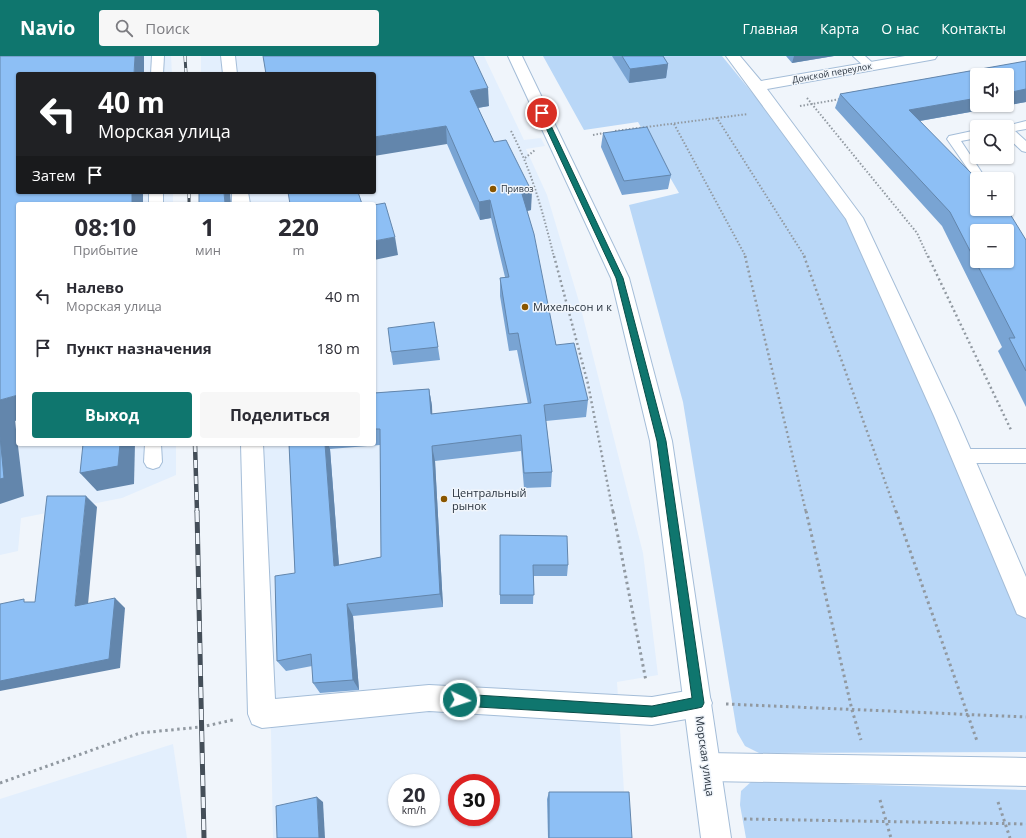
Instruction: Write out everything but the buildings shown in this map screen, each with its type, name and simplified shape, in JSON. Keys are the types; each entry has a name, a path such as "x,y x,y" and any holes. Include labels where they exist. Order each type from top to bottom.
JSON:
{"street":[{"path":"228,56 230,72"},
{"name":"Морская улица","path":"515,56 620,278 661,441 715,828"},
{"path":"733,56 775,110 854,218 962,456 1026,606"},
{"name":"Донской переулок","path":"757,86 930,56"},
{"path":"252,446 262,714 429,698 652,711 698,703"},
{"path":"706,767 1026,772"}],"lane":[{"path":"158,56 158,72"},
{"path":"859,56 870,66"},
{"path":"1014,128 1026,125"},
{"path":"970,135 953,139 975,172"},
{"path":"1014,136 1026,148"},
{"path":"153,446 153,462"},
{"path":"962,456 1025,456"}],"path":[{"path":"790,80 812,104 917,233 1025,456"},
{"path":"614,132 775,110 843,98"},
{"path":"717,118 807,260 968,714 1010,838"},
{"path":"674,124 747,259 852,710 869,770 887,821 891,838"},
{"path":"511,131 525,158 537,191 588,384 652,711"},
{"path":"593,135 607,133"},
{"path":"698,703 1026,717"},
{"path":"0,783 140,733 201,727 262,714"},
{"path":"715,828 887,821 1026,824"}],"shaded area":[{"path":"0,56 171,56 172,72 16,72 16,194 173,194 173,202 16,202 16,446 176,446 176,475 122,498 21,518 18,551 0,555"},
{"name":"Центральный рынок","path":"201,56 484,56 524,140 541,138 545,146 526,149 547,195 580,305 643,553 658,675 617,682 627,838 273,838 271,732 255,446 376,446 376,202 206,202 205,194 376,194 376,72 201,72"},
{"path":"543,56 722,56 859,223 1026,609 1026,752 759,753 745,746 737,732 683,402 629,205 679,193 638,122 584,130"},
{"path":"173,744 187,838 0,838 0,799"},
{"path":"752,781 1026,790 1026,838 746,838 740,805 741,791"}],"railway":[{"path":"185,56 186,72"},
{"path":"189,194 189,202"},
{"path":"195,446 197,512"},
{"path":"197,511 204,838"}],"place":[{"name":"Привоз","path":"493,189"},
{"name":"Михельсон и к","path":"525,307"},
{"name":"Центральный рынок","path":"444,499"}],"route":[{"path":"460,700 652,711 698,703 661,441 620,278 542,113"}]}
